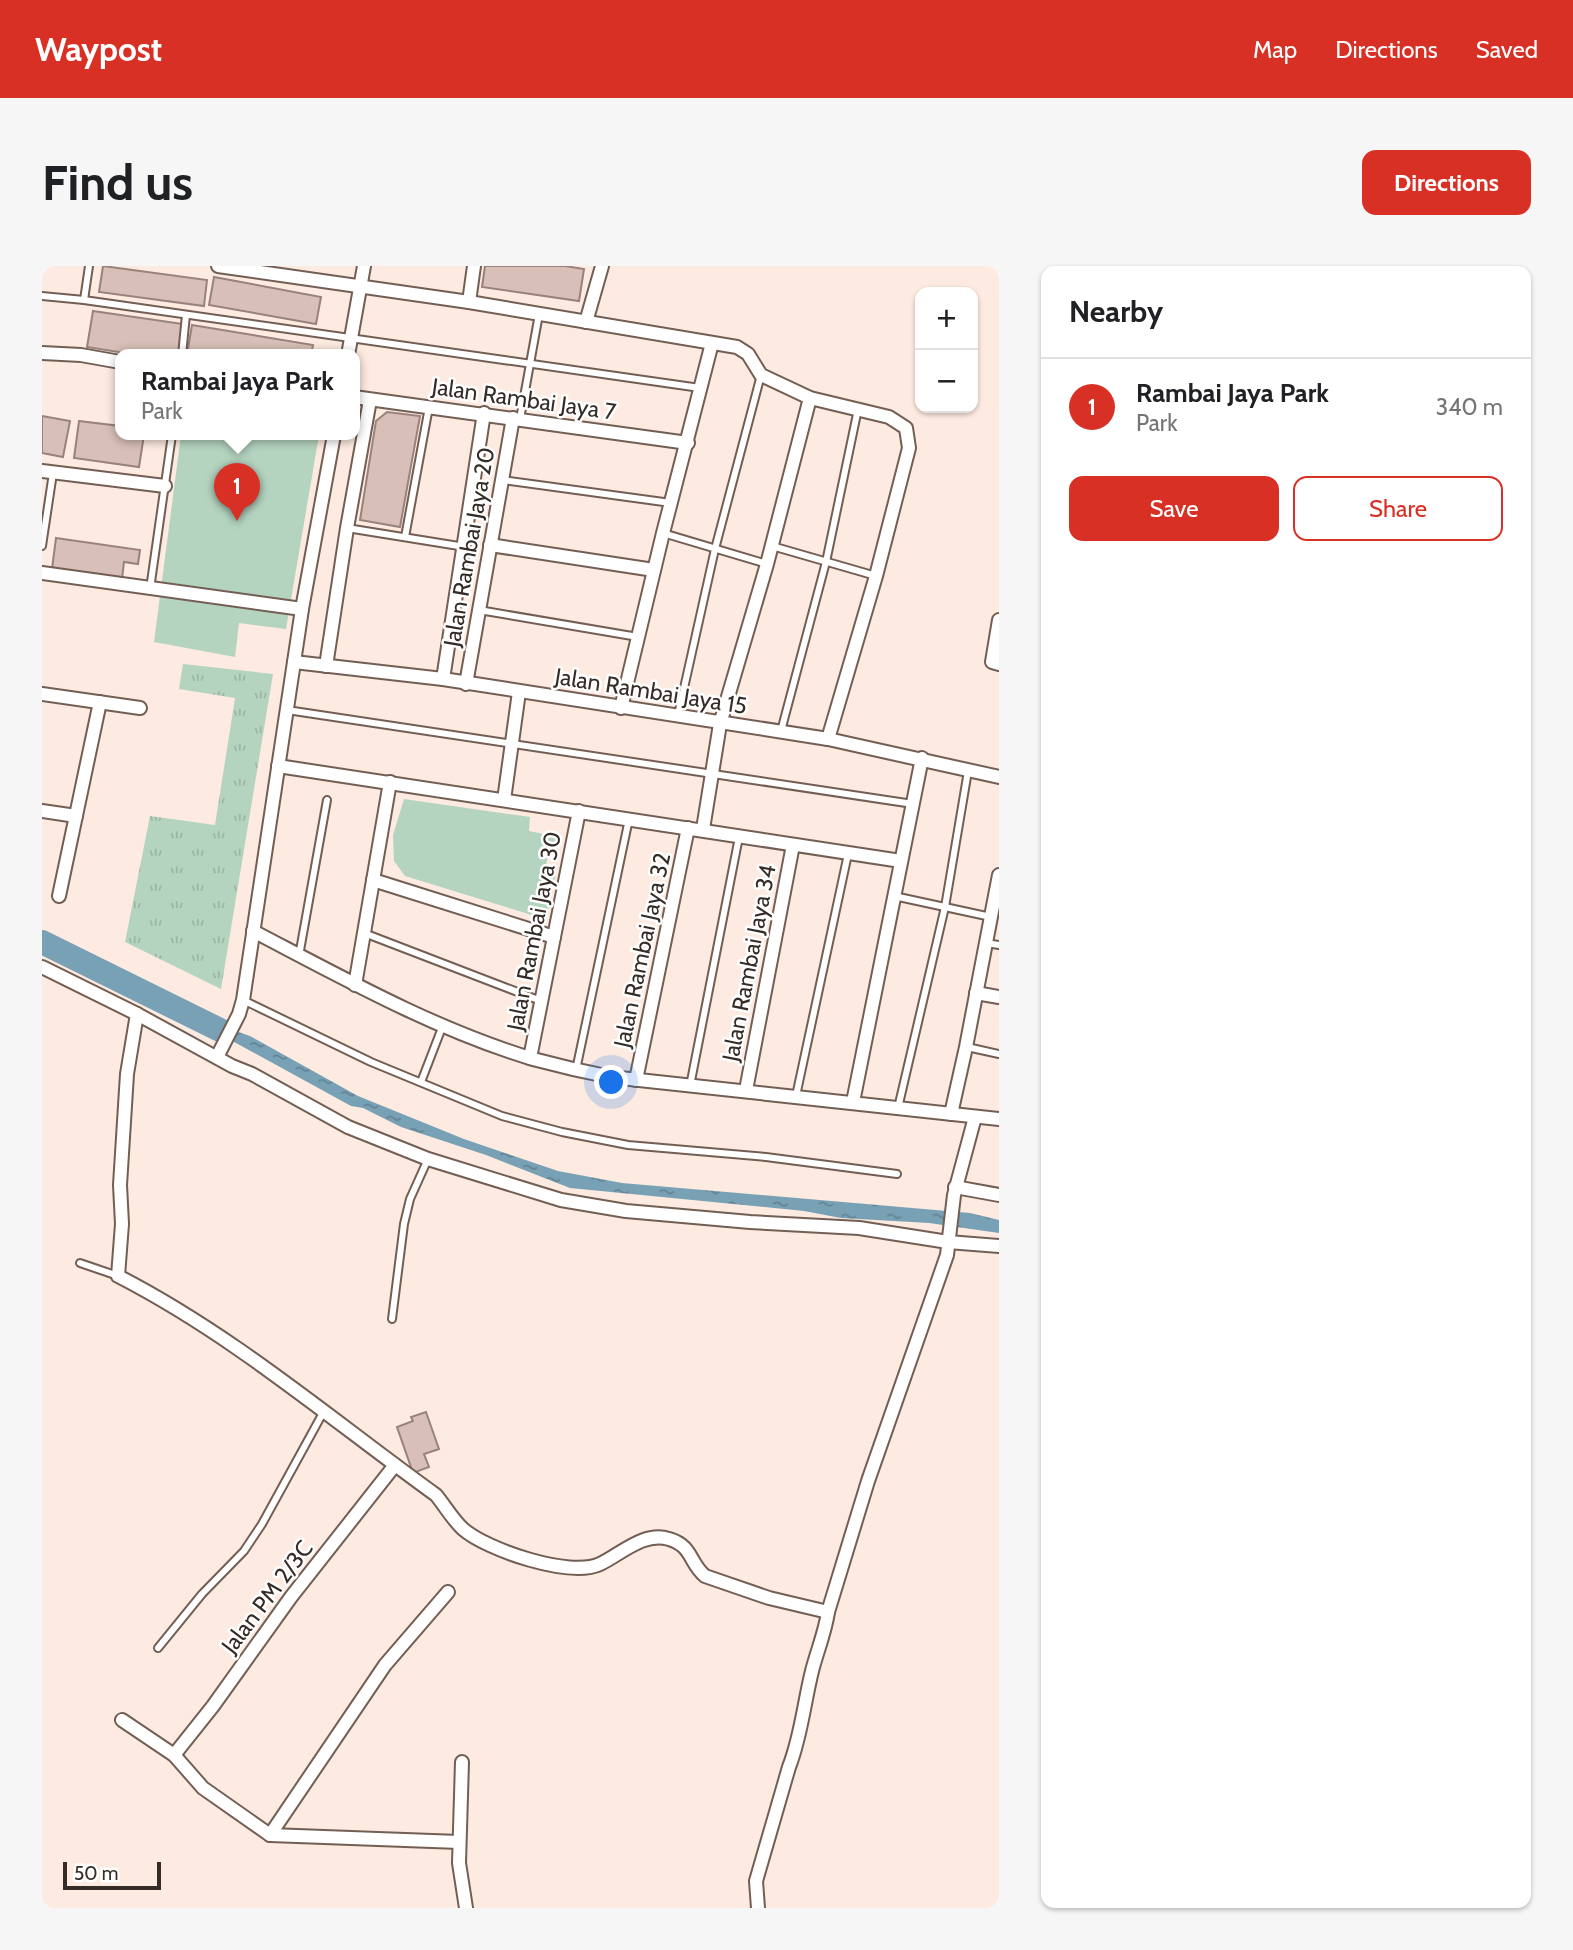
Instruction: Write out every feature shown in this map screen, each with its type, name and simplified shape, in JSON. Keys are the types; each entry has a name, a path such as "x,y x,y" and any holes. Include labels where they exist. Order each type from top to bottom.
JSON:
{"street":[{"path":"218,266 469,302 737,347 748,354 761,375 810,398 889,417 906,428 909,448 876,576 828,739"},
{"path":"349,349 364,266"},
{"path":"469,302 474,266"},
{"path":"586,322 602,266"},
{"path":"621,708 712,343"},
{"path":"42,354 81,355 115,361"},
{"name":"Jalan Rambai Jaya 7","path":"360,398 688,443"},
{"path":"703,829 720,724 772,547 810,398"},
{"path":"326,666 370,400"},
{"name":"Jalan Rambai Jaya 20","path":"443,679 484,414"},
{"name":"Jalan Rambai Jaya 20","path":"466,684 502,480 517,419"},
{"path":"219,1053 239,1014 243,1000 302,610 333,440"},
{"path":"47,472 166,486"},
{"path":"490,545 654,570"},
{"path":"42,573 302,610"},
{"path":"999,623 992,662 999,664"},
{"name":"Jalan Rambai Jaya 15","path":"294,662 443,679 828,739 999,777"},
{"path":"503,800 519,692"},
{"path":"42,694 139,708"},
{"path":"59,896 100,702"},
{"path":"853,1102 922,758"},
{"path":"278,766 703,829 901,862"},
{"path":"355,985 390,782"},
{"path":"42,811 76,816"},
{"name":"Jalan Rambai Jaya 30","path":"530,1058 579,811"},
{"name":"Jalan Rambai Jaya 32","path":"636,1080 688,828"},
{"name":"Jalan Rambai Jaya 34","path":"746,1090 793,845"},
{"path":"951,1114 976,993 992,944 991,917 999,875"},
{"path":"373,880 554,937"},
{"path":"253,932 355,985 443,1025 530,1058 576,1070 636,1080 999,1119"},
{"path":"42,967 219,1053 348,1127 428,1159 561,1200 597,1207 750,1222 948,1236 999,1246"},
{"path":"976,993 999,997"},
{"path":"136,1014 126,1088 118,1276 236,1347 436,1495 461,1527 498,1549 555,1567 585,1569 598,1565 642,1541 654,1537 668,1538 683,1545 690,1552 699,1571 705,1576 769,1598 828,1612"},
{"path":"758,1908 756,1881 795,1751 828,1612 854,1521 947,1255 954,1191 975,1117"},
{"path":"954,1191 999,1195"},
{"name":"Jalan PM 2/3C","path":"174,1755 213,1706 291,1597 395,1465"},
{"path":"270,1835 385,1665 448,1592"},
{"path":"122,1720 174,1755 202,1788 270,1835 459,1842"},
{"path":"462,1762 459,1863 466,1908"}],"lane":[{"path":"83,300 89,266"},
{"path":"42,296 700,388"},
{"path":"517,419 539,314"},
{"path":"183,349 186,315"},
{"path":"677,717 715,549 761,375"},
{"path":"405,537 429,407"},
{"path":"780,732 826,562 858,409"},
{"path":"150,589 171,440"},
{"path":"42,546 47,472"},
{"path":"502,480 671,503"},
{"path":"347,528 465,547"},
{"path":"663,533 767,564"},
{"path":"772,547 876,576"},
{"path":"479,611 638,637"},
{"path":"287,710 913,804"},
{"path":"898,1108 946,907 968,769"},
{"path":"299,956 327,800"},
{"path":"576,1070 629,819"},
{"path":"690,1086 740,835"},
{"path":"796,1096 848,854"},
{"path":"894,896 991,917"},
{"path":"364,933 541,1000"},
{"path":"243,1000 371,1062 502,1116 562,1132 628,1145 766,1157 897,1174"},
{"path":"421,1082 443,1025"},
{"path":"966,1047 999,1054"},
{"path":"392,1318 404,1224 410,1199 428,1159"},
{"path":"80,1264 118,1276"},
{"path":"158,1648 202,1594 244,1551 262,1524 324,1411"}],"green space":[{"path":"180,440 318,440 286,629 239,623 235,657 154,642"},
{"path":"183,664 273,674 221,989 125,942 150,816 215,825 235,698 179,689"},
{"path":"404,799 530,817 529,831 558,837 557,845 550,845 545,870 556,873 549,909 538,917 405,876 394,861 393,835"}],"water":[{"path":"210,1022 250,1036 358,1096 464,1139 558,1171 622,1183 970,1213 999,1220 999,1233 929,1223 841,1218 804,1211 570,1188 486,1155 401,1127 363,1108 351,1106 207,1027"}],"building":[{"path":"103,266 207,280 204,306 99,292"},
{"path":"485,266 565,266 584,269 579,301 482,287"},
{"path":"214,277 321,297 316,324 209,305"},
{"path":"93,311 183,324 179,349 115,349 115,351 87,347"},
{"path":"192,325 313,345 312,349 188,349"},
{"path":"387,412 420,416 400,527 360,520 376,421"},
{"path":"42,416 70,421 63,457 42,453"},
{"path":"79,421 115,425 115,440 143,440 139,467 74,458"},
{"path":"56,538 140,550 138,564 124,562 122,579 52,569"},
{"path":"426,1412 439,1449 424,1454 429,1467 413,1473 397,1427 413,1421 411,1417"}],"waterway":[{"path":"42,942 222,1031"}],"place":[{"name":"Rambai Jaya Park","path":"237,521"}]}
